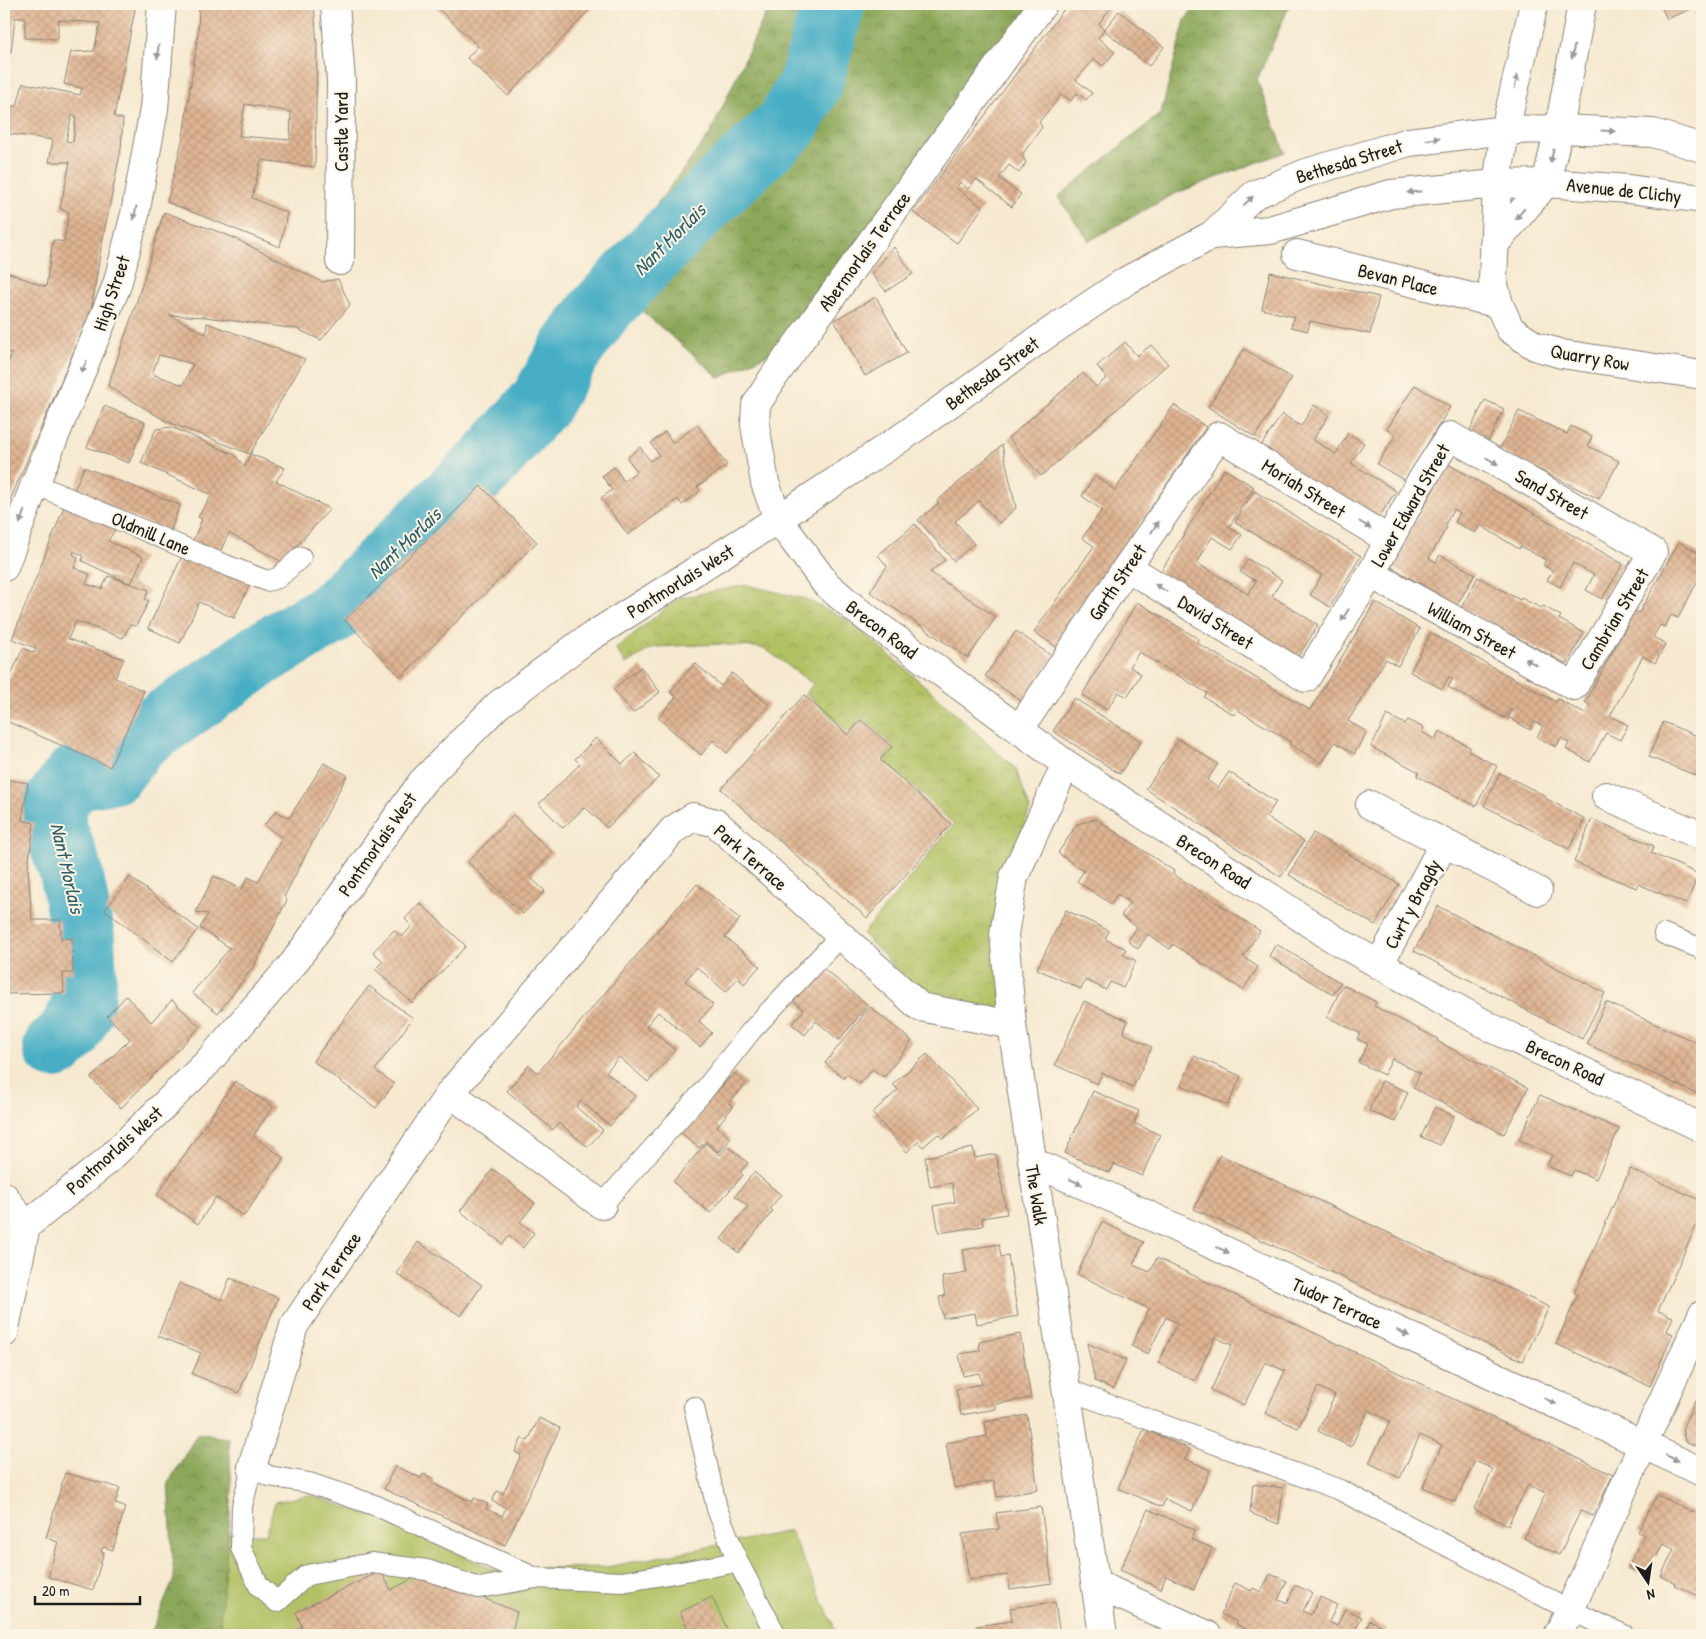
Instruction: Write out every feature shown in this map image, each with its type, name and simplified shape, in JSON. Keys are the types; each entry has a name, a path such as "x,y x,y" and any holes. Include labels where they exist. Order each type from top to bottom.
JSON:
{"street":[{"name":"High Street","path":"4,567 35,484 117,285 135,214 154,109 162,4"},
{"name":"Castle Yard","path":"335,4 341,81 340,261"},
{"name":"Abermorlais Terrace","path":"778,519 765,483 755,425 756,406 786,358 1043,4"},
{"path":"1505,130 1534,4"},
{"path":"1494,245 1546,183 1559,129 1582,4"},
{"name":"Bethesda Street","path":"778,519 904,436 1044,336 1126,281 1212,235 1254,195 1306,173 1409,142 1505,130 1559,129"},
{"path":"1559,129 1653,134 1702,148"},
{"name":"Quarry Row","path":"1505,130 1497,184 1493,281 1499,304 1510,329 1535,346 1562,354 1702,375"},
{"name":"Avenue de Clichy","path":"1497,184 1546,183 1629,189 1702,199"},
{"name":"Bethesda Street","path":"1212,235 1270,230 1391,194 1497,184"},
{"name":"Bevan Place","path":"1297,254 1499,304"},
{"name":"Moriah Street","path":"1219,436 1389,540"},
{"name":"Garth Street","path":"1019,730 1127,567 1219,436"},
{"name":"Lower Edward Street","path":"1306,678 1371,574 1418,486 1450,436"},
{"name":"Sand Street","path":"1450,436 1654,552"},
{"name":"Brecon Road","path":"778,519 826,584 855,610 1066,764 1334,938 1379,965 1492,1028 1702,1128"},
{"name":"Pontmorlais West","path":"26,1226 108,1161 206,1064 292,964 422,782 498,704 584,641 778,519"},
{"name":"Cambrian Street","path":"1574,686 1654,552"},
{"name":"David Street","path":"1127,567 1306,678"},
{"name":"William Street","path":"1371,574 1574,686"},
{"name":"The Walk","path":"1066,764 1014,877 1004,934 1012,1025 1103,1635"},
{"path":"1606,796 1702,836"},
{"name":"Cwrt y Bragdy","path":"1370,805 1538,891"},
{"name":"Park Terrace","path":"252,1467 294,1326 450,1093 673,830 693,817 716,823 920,1007 1012,1025"},
{"name":"Cwrt y Bragdy","path":"1379,965 1444,842"},
{"path":"450,1093 602,1205"},
{"name":"Tudor Terrace","path":"1032,1161 1702,1472"},
{"path":"4,1196 26,1226 4,1333"},
{"path":"1558,1635 1642,1444 1702,1315"},
{"path":"1096,1584 1207,1635"}],"lane":[{"name":"Oldmill Lane","path":"35,484 218,562 268,581 278,578 301,557"},
{"path":"1664,934 1702,949"},
{"path":"602,1205 702,1093 751,1031 840,936 843,937"},
{"path":"1066,1389 1340,1490 1570,1610 1624,1635"},
{"path":"694,1407 717,1509 738,1562 776,1635"},
{"path":"536,1578 377,1506 309,1483 268,1476 252,1467 242,1506 241,1548 258,1586 277,1602 306,1575 372,1563 427,1570 479,1588 536,1578 622,1582 738,1562"}],"green space":[{"path":"770,4 1034,4 778,349 720,378 602,277 710,134"},
{"path":"1196,4 1290,4 1257,80 1285,152 1174,194 1089,241 1058,197 1161,113 1185,20"},
{"path":"746,585 806,599 852,623 1016,769 1030,809 1004,877 1001,1010 925,999 863,934 954,824 883,759 893,746 862,718 849,733 806,694 813,684 764,648 718,644 654,647 625,664 616,648 679,598"},
{"path":"198,1433 229,1439 232,1491 220,1635 150,1635 174,1579 168,1483"},
{"path":"309,1495 382,1519 492,1569 607,1567 790,1531 838,1635 219,1635 228,1534 266,1534 275,1502"}],"building":[{"path":"4,4 136,4 114,117 123,119 121,149 101,248 91,311 4,514 4,372 12,354 4,351 4,271 46,287 53,240 64,242 69,212 60,209 70,162 49,162 53,140 4,133 8,106 17,106 23,83 80,95 82,88 64,84 71,52 94,51 100,23 58,20 58,39 25,38 25,18 15,18 11,52 4,52","holes":["72,115 76,116 73,142 66,141"]},
{"path":"199,4 314,4 317,46 315,167 261,160 252,198 287,213 280,247 167,202 183,137 198,34","holes":["245,104 291,112 290,140 239,136"]},
{"path":"433,4 595,4 508,96 467,58 478,46"},
{"path":"1068,4 1114,4 1099,23 1104,30 1098,38 1115,52 1103,66 1094,59 1076,80 1092,93 1086,100 1077,93 1071,101 1062,94 1039,122 1042,127 1022,155 1026,163 1019,173 1009,165 999,178 1021,194 1012,207 976,179 968,189 960,182 956,188 983,207 957,243 913,212"},
{"path":"1660,4 1702,4 1702,21 1696,7 1667,19"},
{"path":"1119,11 1164,47 1149,66 1104,30"},
{"path":"164,212 230,236 322,282 338,279 350,305 321,340 297,329 205,317 169,315 206,334 207,323 305,359 250,454 166,421 108,386 136,304","holes":["159,355 193,364 183,385 152,374"]},
{"path":"894,247 913,274 886,291 871,274"},
{"path":"1270,272 1379,297 1370,334 1310,321 1308,331 1291,327 1294,317 1262,309"},
{"path":"876,297 907,353 865,376 834,320"},
{"path":"1125,342 1137,356 1151,345 1168,364 1041,476 1008,438 1083,373 1096,387 1107,378 1097,366"},
{"path":"1244,349 1292,378 1255,437 1208,407"},
{"path":"1415,385 1450,407 1405,481 1377,464 1396,435 1387,429"},
{"path":"1485,400 1504,409 1488,442 1469,432"},
{"path":"1174,405 1206,427 1131,537 1134,538 1058,648 1034,632 1094,546 1082,538 1102,510 1082,496 1095,476 1115,490"},
{"path":"1314,405 1329,415 1313,440 1336,454 1348,433 1364,443 1351,463 1396,491 1376,522 1259,449 1282,414 1301,426"},
{"path":"104,406 145,422 129,463 87,447"},
{"path":"1519,411 1567,434 1571,426 1592,437 1588,446 1619,461 1599,499 1499,450"},
{"path":"697,425 727,465 697,487 700,491 682,505 678,499 628,535 601,498 612,490 602,476 614,467 624,481 637,471 627,458 640,447 650,461 659,455 651,443 665,432 673,443"},
{"path":"171,427 235,455 245,467 250,454 285,468 276,481 330,509 282,562 229,533 219,554 192,543 202,519 198,517 212,495 141,463 156,429"},
{"path":"1002,445 1016,508 999,523 979,501 955,521 974,544 954,561 918,520 939,503 937,501"},
{"path":"1448,464 1623,564 1602,599 1586,590 1594,575 1573,563 1560,587 1547,580 1553,571 1543,565 1546,560 1520,546 1519,549 1480,525 1475,533 1455,522 1460,513 1454,509 1445,525 1447,527 1429,558 1436,562 1440,555 1475,574 1457,605 1390,566"},
{"path":"84,467 180,505 170,532 73,493"},
{"path":"1224,469 1254,487 1229,527 1242,535 1232,549 1212,537 1197,563 1248,594 1256,581 1240,572 1248,559 1282,580 1272,596 1318,625 1298,657 1160,573"},
{"path":"481,486 537,542 401,677 345,620"},
{"path":"1254,491 1361,556 1330,607 1310,595 1322,575 1235,522"},
{"path":"66,502 118,525 108,541 143,557 131,584 149,590 145,599 149,601 136,626 130,625 123,638 76,621 68,639 124,659 115,678 144,691 110,767 4,720 4,691 23,648 34,653 36,648 12,639","holes":["74,551 83,556 82,561 130,583 108,576 102,589 86,584 90,574 74,568 78,558 73,554"]},
{"path":"915,524 945,560 930,572 996,617 968,658 870,592 887,566 878,555"},
{"path":"1679,542 1702,555 1702,573 1678,618 1671,615 1665,627 1660,625 1653,637 1666,644 1655,663 1643,656 1610,716 1628,725 1620,740 1606,733 1590,762 1566,749 1569,743 1561,738 1556,747 1537,737 1543,726 1534,722 1530,730 1508,717 1512,710 1510,709 1505,718 1448,687 1453,678 1449,677 1442,689 1410,672 1431,633 1556,702 1558,699 1585,714 1590,705 1585,702 1635,611 1639,613"},
{"path":"186,548 254,576 234,618 199,602 180,643 148,628"},
{"path":"1478,577 1520,600 1521,598 1541,608 1543,606 1561,616 1559,619 1584,633 1567,664 1461,608"},
{"path":"1137,602 1199,639 1197,643 1310,710 1375,602 1420,629 1398,666 1386,659 1348,721 1367,732 1354,754 1335,742 1322,763 1289,744 1291,742 1238,710 1234,715 1204,697 1207,693 1139,652 1130,667 1141,674 1127,697 1118,692 1107,710 1082,695"},
{"path":"1016,631 1053,657 1023,702 985,676"},
{"path":"695,663 721,686 732,673 769,705 727,753 713,740 701,755 658,718 676,697 670,692"},
{"path":"641,667 660,692 633,713 613,689"},
{"path":"804,695 848,735 861,720 892,747 880,760 951,824 867,918 721,789"},
{"path":"1074,698 1141,741 1120,774 1053,731"},
{"path":"1387,715 1405,724 1408,720 1424,728 1422,732 1435,740 1439,731 1470,747 1468,751 1497,766 1476,806 1417,776 1419,772 1371,747"},
{"path":"1663,722 1702,738 1702,772 1700,777 1649,757"},
{"path":"596,738 622,764 635,753 659,777 607,828 585,807 563,828 539,804 580,764 575,759"},
{"path":"1179,739 1218,764 1207,780 1218,788 1229,772 1276,802 1266,817 1304,841 1281,877 1146,789"},
{"path":"324,763 347,775 284,897 287,900 254,966 218,1013 192,993 230,948 200,928 208,914 196,912 214,876 242,889 248,877 258,882 282,838 264,825 276,811 289,818"},
{"path":"1500,773 1546,796 1545,798 1585,819 1569,849 1484,806"},
{"path":"4,779 28,783 22,820 34,823 28,868 32,920 60,920 61,939 72,938 73,973 63,973 64,993 4,994"},
{"path":"513,815 553,853 530,877 545,891 523,914 468,862"},
{"path":"1096,819 1174,871 1173,874 1260,931 1243,957 1258,967 1243,990 1173,944 1170,949 1148,934 1138,949 1128,941 1137,927 1121,916 1130,902 1117,894 1111,904 1077,881 1084,871 1058,853 1077,824"},
{"path":"1592,819 1654,846 1651,853 1699,874 1686,904 1638,884 1636,888 1574,862"},
{"path":"1313,833 1399,884 1375,925 1289,875"},
{"path":"130,877 198,929 173,962 105,910"},
{"path":"697,884 740,919 725,937 760,966 744,984 738,978 726,992 697,967 685,981 713,1005 699,1021 712,1033 700,1047 658,1012 646,1026 675,1050 648,1082 619,1057 606,1072 635,1096 610,1126 581,1101 576,1107 603,1130 588,1147 559,1123 553,1130 507,1091 529,1065 538,1073"},
{"path":"420,903 466,946 412,1003 375,969 383,961 373,952 394,930 402,937 412,926 405,919"},
{"path":"1438,906 1605,993 1582,1039 1414,951"},
{"path":"1066,910 1109,931 1105,939 1126,949 1123,955 1136,961 1123,988 1110,982 1106,990 1086,980 1081,989 1037,969"},
{"path":"1276,944 1341,983 1333,995 1269,956"},
{"path":"818,964 868,1005 839,1040 816,1021 805,1035 792,1024 804,1010 790,998"},
{"path":"1343,985 1376,1002 1374,1006 1528,1088 1504,1134 1413,1088 1420,1073 1392,1059 1384,1075 1358,1062 1368,1044 1357,1039 1360,1033 1327,1017"},
{"path":"369,986 413,1018 375,1070 394,1084 376,1108 313,1061"},
{"path":"126,996 151,1022 172,1000 200,1027 121,1108 91,1078 130,1039 107,1016"},
{"path":"1084,1001 1128,1021 1123,1033 1152,1047 1133,1087 1102,1073 1097,1084 1055,1065"},
{"path":"1606,1002 1702,1045 1702,1096 1587,1044"},
{"path":"870,1007 912,1041 884,1077 872,1069 860,1084 847,1074 844,1078 825,1063"},
{"path":"927,1054 977,1109 943,1139 938,1134 923,1147 918,1142 907,1152 872,1113 898,1090 893,1084"},
{"path":"1194,1056 1241,1076 1228,1105 1181,1085"},
{"path":"734,1073 746,1084 729,1103 733,1107 717,1126 731,1139 719,1152 706,1141 699,1148 680,1132"},
{"path":"235,1081 273,1107 253,1136 284,1158 244,1216 216,1197 198,1224 157,1195"},
{"path":"1382,1081 1408,1092 1395,1122 1369,1111"},
{"path":"1093,1091 1139,1111 1134,1123 1160,1135 1142,1176 1114,1164 1110,1173 1065,1153"},
{"path":"1540,1095 1619,1129 1596,1179 1574,1170 1571,1176 1547,1166 1552,1155 1519,1140"},
{"path":"1435,1107 1454,1116 1440,1145 1421,1137"},
{"path":"706,1143 720,1155 728,1146 748,1163 740,1172 743,1175 710,1213 673,1182"},
{"path":"973,1148 975,1158 996,1154 1007,1214 982,1218 983,1226 939,1233 934,1206 955,1202 952,1183 930,1187 925,1157"},
{"path":"1220,1155 1549,1307 1523,1361 1194,1209"},
{"path":"493,1169 535,1203 520,1222 534,1233 523,1248 509,1236 503,1244 460,1211"},
{"path":"1630,1169 1702,1201 1702,1213 1658,1311 1673,1317 1667,1331 1673,1334 1650,1386 1556,1344 1578,1294 1574,1293"},
{"path":"754,1172 781,1195 770,1208 773,1211 739,1253 721,1239 748,1206 735,1196"},
{"path":"1102,1222 1144,1242 1133,1265 1150,1272 1157,1258 1613,1475 1593,1516 1581,1510 1559,1555 1524,1538 1546,1493 1528,1485 1508,1525 1474,1509 1493,1469 1475,1461 1455,1502 1423,1487 1442,1445 1420,1435 1400,1478 1369,1463 1390,1421 1368,1410 1351,1447 1318,1431 1335,1395 1318,1387 1298,1428 1265,1413 1285,1371 1265,1362 1244,1405 1211,1390 1232,1345 1215,1337 1195,1381 1158,1363 1177,1323 1166,1317 1148,1354 1131,1346 1149,1309 1077,1274"},
{"path":"418,1242 482,1285 461,1316 397,1274"},
{"path":"999,1244 1001,1257 1008,1255 1018,1316 977,1324 975,1313 943,1318 939,1297 945,1296 942,1277 967,1273 963,1250"},
{"path":"230,1278 278,1298 239,1393 192,1374 201,1353 158,1336 179,1283 221,1300"},
{"path":"1020,1334 1031,1398 996,1404 996,1409 961,1415 956,1389 982,1384 979,1373 963,1376 959,1354 980,1351 979,1342"},
{"path":"1087,1343 1126,1360 1113,1389 1095,1381"},
{"path":"1695,1401 1702,1405 1702,1449 1685,1441 1682,1429"},
{"path":"1027,1415 1038,1490 997,1497 994,1481 954,1488 946,1443 987,1436 985,1422"},
{"path":"539,1418 560,1428 505,1545 384,1489 395,1466 421,1478 423,1474 434,1479 432,1483 472,1502 474,1498 488,1504 486,1509 502,1516 506,1508 492,1501 497,1491 503,1494 521,1455 515,1452 522,1438 528,1441"},
{"path":"1144,1429 1190,1449 1185,1459 1210,1470 1192,1511 1165,1499 1162,1507 1118,1488"},
{"path":"65,1473 120,1488 115,1504 125,1507 113,1550 103,1547 101,1552 104,1552 93,1590 48,1577 58,1542 46,1538"},
{"path":"1253,1484 1283,1488 1279,1524 1250,1513"},
{"path":"1657,1495 1702,1516 1702,1590 1699,1596 1674,1585 1675,1583 1661,1576 1674,1549 1663,1544 1647,1576 1628,1568 1644,1535 1638,1532"},
{"path":"1041,1507 1052,1583 1010,1589 1008,1575 969,1580 962,1534 999,1529 996,1513"},
{"path":"1148,1509 1195,1530 1191,1539 1212,1548 1194,1589 1166,1576 1161,1589 1120,1570"},
{"path":"381,1571 391,1590 423,1573 517,1612 511,1635 283,1635 302,1627 296,1612"},
{"path":"1270,1574 1287,1581 1278,1600 1287,1603 1295,1585 1312,1593 1303,1611 1311,1615 1320,1597 1337,1605 1329,1622 1337,1626 1345,1609 1362,1617 1353,1635 1258,1635 1221,1614 1235,1583 1252,1591 1253,1588 1261,1592"},
{"path":"712,1597 730,1635 691,1635 680,1612"},
{"path":"1055,1602 1060,1635 977,1635 976,1626 1012,1621 1010,1608"},
{"path":"1370,1620 1387,1629 1384,1635 1363,1635"}],"waterway":[{"name":"Nant Morlais","path":"55,1047 68,1035 82,1010 85,981 83,937 71,872 55,827 55,803 74,778 113,772 139,739 263,653 327,616 340,606 486,464 541,402 570,351 600,310 654,252 787,125 811,82 833,4"}]}
